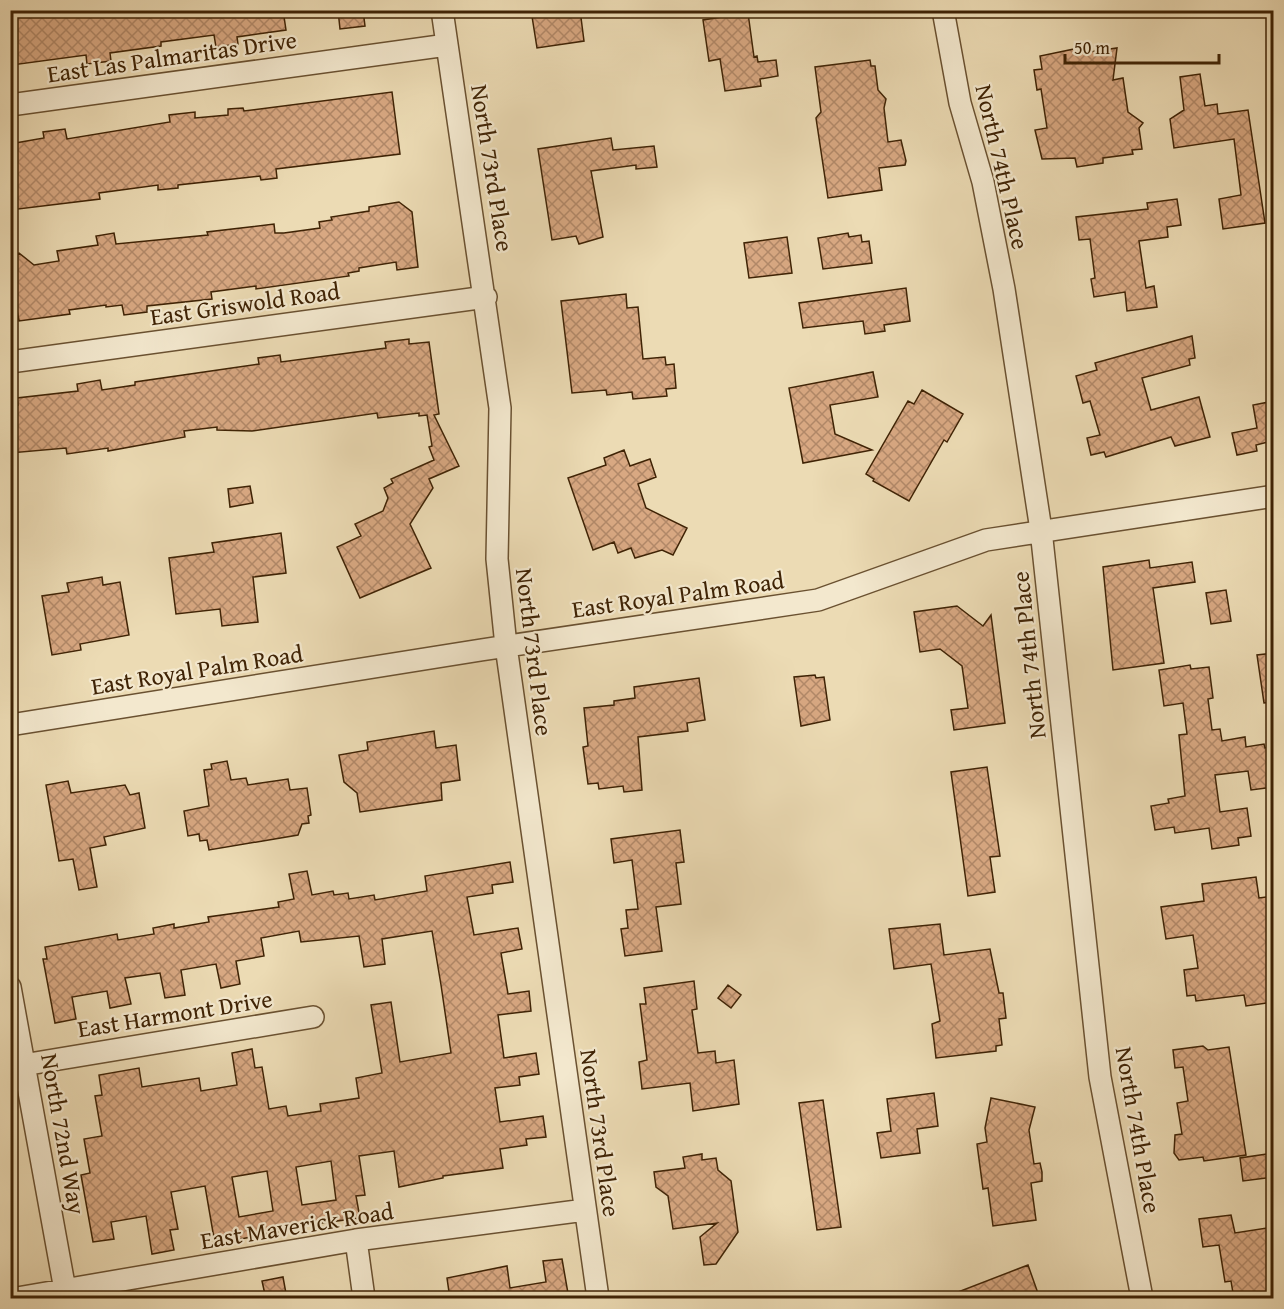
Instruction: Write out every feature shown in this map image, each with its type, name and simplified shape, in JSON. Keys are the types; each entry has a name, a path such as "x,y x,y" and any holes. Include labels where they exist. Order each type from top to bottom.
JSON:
{"street":[{"name":"North 73rd Place","path":"442,10 486,297 500,408 497,559 506,646 598,1299"},
{"name":"North 74th Place","path":"943,10 960,103 983,182 1004,290 1041,530 1100,1077 1142,1299"},
{"name":"East Las Palmaritas Drive","path":"10,105 447,45"},
{"name":"East Griswold Road","path":"10,362 486,297"},
{"name":"East Royal Palm Road","path":"10,725 506,646 818,600 986,540 1274,496"},
{"name":"North 72nd Way","path":"10,987 18,1066 65,1290"},
{"name":"East Harmont Drive","path":"18,1066 313,1017"},
{"name":"East Maverick Road","path":"17,1299 356,1240 585,1210"},
{"path":"356,1240 364,1299"}],"building":[{"path":"22,10 283,10 286,30 237,37 238,44 216,47 214,35 161,42 161,46 110,53 111,61 87,64 86,55 12,65 10,12"},
{"path":"338,10 363,10 365,26 340,29"},
{"path":"531,10 580,10 584,41 537,48"},
{"path":"748,13 754,57 757,56 758,62 776,60 778,76 760,79 761,86 725,91 720,59 709,61 703,20"},
{"path":"1117,48 1113,80 1123,78 1128,112 1143,123 1139,128 1142,149 1132,150 1133,154 1103,158 1103,163 1077,167 1075,158 1042,159 1035,130 1047,128 1041,89 1037,90 1034,70 1042,69 1040,56 1074,49 1074,52 1090,50 1090,52"},
{"path":"870,60 871,66 875,66 878,90 886,99 884,108 888,142 901,140 905,165 879,168 882,190 828,198 816,118 821,112 815,67"},
{"path":"1200,74 1205,106 1217,104 1218,114 1248,110 1265,223 1223,229 1219,199 1241,195 1234,139 1174,148 1170,119 1184,110 1180,77"},
{"path":"392,92 400,154 276,169 277,178 261,180 260,176 178,185 178,188 158,190 158,185 99,193 100,199 10,210 10,144 44,138 43,132 65,129 67,139 170,122 169,115 195,112 195,118 228,115 228,109 243,108 244,111"},
{"path":"611,138 613,150 654,146 657,167 636,169 636,165 591,171 603,237 579,244 576,236 552,240 538,149"},
{"path":"1177,199 1181,225 1167,227 1168,237 1139,241 1146,288 1154,286 1157,307 1127,311 1125,292 1094,297 1091,279 1095,278 1090,239 1079,240 1076,217 1148,209 1147,203"},
{"path":"399,202 412,212 418,267 397,270 396,262 359,268 359,271 348,273 349,276 256,289 256,286 211,292 212,299 147,306 147,312 124,315 122,305 106,307 106,305 69,310 70,314 19,321 16,305 10,306 10,266 19,253 34,265 59,261 57,251 98,245 96,236 114,233 116,244 208,235 207,232 274,224 275,233 284,233 320,228 319,222 332,220 331,217 369,211 369,207"},
{"path":"848,233 849,237 861,235 862,242 869,241 872,263 823,269 818,238"},
{"path":"787,237 792,273 749,278 744,243"},
{"path":"906,288 910,321 884,325 885,331 865,334 863,321 803,328 799,303"},
{"path":"626,294 627,308 638,307 643,359 665,357 666,365 674,364 676,388 666,389 667,396 633,399 632,392 607,395 606,390 572,393 561,301"},
{"path":"1192,336 1195,358 1189,359 1190,365 1142,378 1151,410 1199,397 1210,437 1175,446 1171,437 1106,457 1104,452 1091,455 1087,438 1100,435 1090,401 1083,403 1076,376 1097,370 1095,363"},
{"path":"409,339 409,344 429,342 439,414 434,415 459,466 429,479 433,488 410,524 431,568 360,598 337,547 361,536 355,524 383,511 388,498 384,488 393,483 391,479 434,460 429,447 432,446 427,415 419,416 419,413 378,418 377,413 252,431 217,430 217,427 184,431 185,437 108,451 108,448 67,454 66,448 10,453 10,406 18,405 17,398 78,391 77,384 100,380 102,390 135,385 135,382 259,364 258,358 280,355 281,362 386,348 385,342"},
{"path":"873,372 878,397 830,405 835,434 872,450 803,463 789,388"},
{"path":"922,390 963,414 947,442 944,440 909,501 873,481 874,479 866,474 908,401 914,404"},
{"path":"1274,401 1274,437 1267,438 1268,442 1256,445 1257,451 1237,455 1232,433 1257,428 1253,405"},
{"path":"624,450 630,466 650,459 656,477 638,484 646,508 687,528 673,555 662,550 635,558 631,548 618,553 614,542 593,550 568,478 606,465 604,458"},
{"path":"250,486 253,503 230,507 228,489"},
{"path":"281,533 286,573 253,577 258,622 222,626 220,609 176,614 169,558 214,552 212,543"},
{"path":"1149,560 1150,568 1192,562 1195,582 1153,588 1164,663 1113,670 1103,567"},
{"path":"102,577 103,585 120,582 129,635 80,644 81,650 52,655 42,596 69,592 67,583"},
{"path":"1226,590 1231,621 1211,624 1206,593"},
{"path":"957,606 983,626 991,615 1005,723 954,730 951,710 968,708 962,666 940,649 920,652 914,612"},
{"path":"1274,653 1274,702 1264,703 1257,655"},
{"path":"1190,665 1191,669 1209,667 1213,698 1208,699 1212,730 1220,729 1222,741 1245,737 1246,747 1264,744 1265,748 1271,747 1274,787 1251,790 1248,771 1215,775 1220,812 1247,808 1251,836 1238,838 1239,845 1212,849 1209,828 1175,833 1174,827 1155,830 1151,806 1169,803 1168,799 1185,796 1179,735 1187,734 1183,703 1164,706 1159,670"},
{"path":"815,675 816,678 824,677 830,720 801,726 794,677"},
{"path":"699,678 705,720 687,723 688,731 638,737 642,790 624,792 623,786 599,789 598,783 588,784 583,747 588,746 584,708 614,705 614,701 635,698 634,687"},
{"path":"434,731 436,748 456,745 460,780 441,783 442,800 360,812 357,793 344,782 339,755 368,750 367,742"},
{"path":"227,761 231,780 246,778 248,785 288,779 290,790 307,788 311,815 308,816 309,823 302,824 298,835 209,850 207,840 200,841 199,834 188,836 184,811 209,806 204,770 212,769 211,764"},
{"path":"987,767 1000,856 990,857 995,892 968,896 951,772"},
{"path":"68,781 71,793 125,785 130,795 139,793 145,828 104,837 106,845 90,848 97,887 79,890 73,859 59,861 46,785"},
{"path":"680,830 684,862 676,863 681,904 656,907 662,951 625,956 621,929 628,928 626,910 638,909 632,860 614,863 611,839"},
{"path":"510,862 513,882 492,885 493,893 467,897 474,935 518,928 522,949 501,953 508,994 529,991 531,1011 498,1015 504,1058 536,1053 539,1074 519,1077 520,1085 495,1088 500,1122 543,1116 546,1137 526,1139 527,1145 500,1149 503,1168 443,1176 443,1178 399,1187 394,1151 359,1156 365,1195 356,1196 360,1218 298,1226 298,1228 215,1244 205,1186 171,1192 178,1229 170,1230 174,1250 152,1254 146,1216 111,1222 114,1239 93,1242 81,1175 90,1173 84,1139 102,1136 95,1096 102,1095 99,1075 139,1068 142,1087 199,1078 201,1091 237,1085 232,1053 252,1049 255,1068 262,1067 269,1109 286,1106 288,1116 321,1111 320,1104 359,1098 356,1078 382,1073 371,1005 391,1002 400,1062 451,1053 441,985 432,931 382,939 385,964 364,967 359,936 301,942 299,931 261,938 264,956 236,961 240,984 221,988 216,964 181,970 185,995 165,998 160,973 125,978 131,1004 110,1008 107,991 72,997 76,1019 55,1023 43,959 47,959 45,947 117,934 118,940 154,934 153,928 174,924 174,928 209,922 208,917 279,907 278,902 294,899 289,874 307,871 312,895 333,891 334,895 348,893 349,899 374,895 375,900 427,891 425,876","holes":["331,1161 336,1200 302,1205 296,1167","267,1171 273,1211 239,1217 232,1177"]},
{"path":"1256,877 1259,898 1274,896 1274,1002 1246,1006 1244,995 1196,1001 1195,995 1187,996 1184,970 1198,968 1193,935 1166,939 1161,907 1204,901 1202,884"},
{"path":"940,924 944,955 990,949 999,993 1003,993 1006,1018 999,1019 1002,1045 996,1046 996,1051 936,1058 932,1024 940,1021 931,964 894,969 889,929"},
{"path":"694,981 697,1009 692,1010 698,1053 715,1051 716,1063 734,1060 739,1104 693,1111 690,1083 642,1089 639,1062 647,1060 640,1004 646,1004 644,988"},
{"path":"728,985 741,995 731,1008 718,998"},
{"path":"1203,1046 1208,1050 1229,1047 1246,1155 1204,1161 1203,1157 1179,1160 1174,1153 1175,1135 1182,1134 1177,1103 1188,1101 1183,1067 1175,1068 1173,1050"},
{"path":"934,1093 938,1126 917,1129 920,1153 881,1158 877,1133 891,1131 887,1099"},
{"path":"991,1098 1035,1107 1029,1130 1034,1164 1040,1163 1042,1172 1042,1181 1031,1183 1036,1220 993,1226 988,1188 983,1189 977,1144 987,1142 985,1128"},
{"path":"823,1100 841,1227 817,1230 799,1103"},
{"path":"1274,1153 1274,1177 1243,1181 1240,1158"},
{"path":"702,1154 702,1160 716,1158 718,1170 731,1181 738,1232 716,1264 704,1265 700,1237 717,1223 673,1229 668,1196 656,1187 654,1172 685,1168 683,1157"},
{"path":"1231,1215 1235,1233 1274,1227 1274,1299 1234,1299 1231,1281 1225,1282 1219,1245 1203,1247 1199,1219"},
{"path":"562,1259 569,1299 450,1299 447,1278 507,1266 510,1288 546,1282 543,1261"},
{"path":"1028,1265 1040,1299 945,1299 945,1297"},
{"path":"283,1277 287,1299 266,1299 262,1281"}]}
